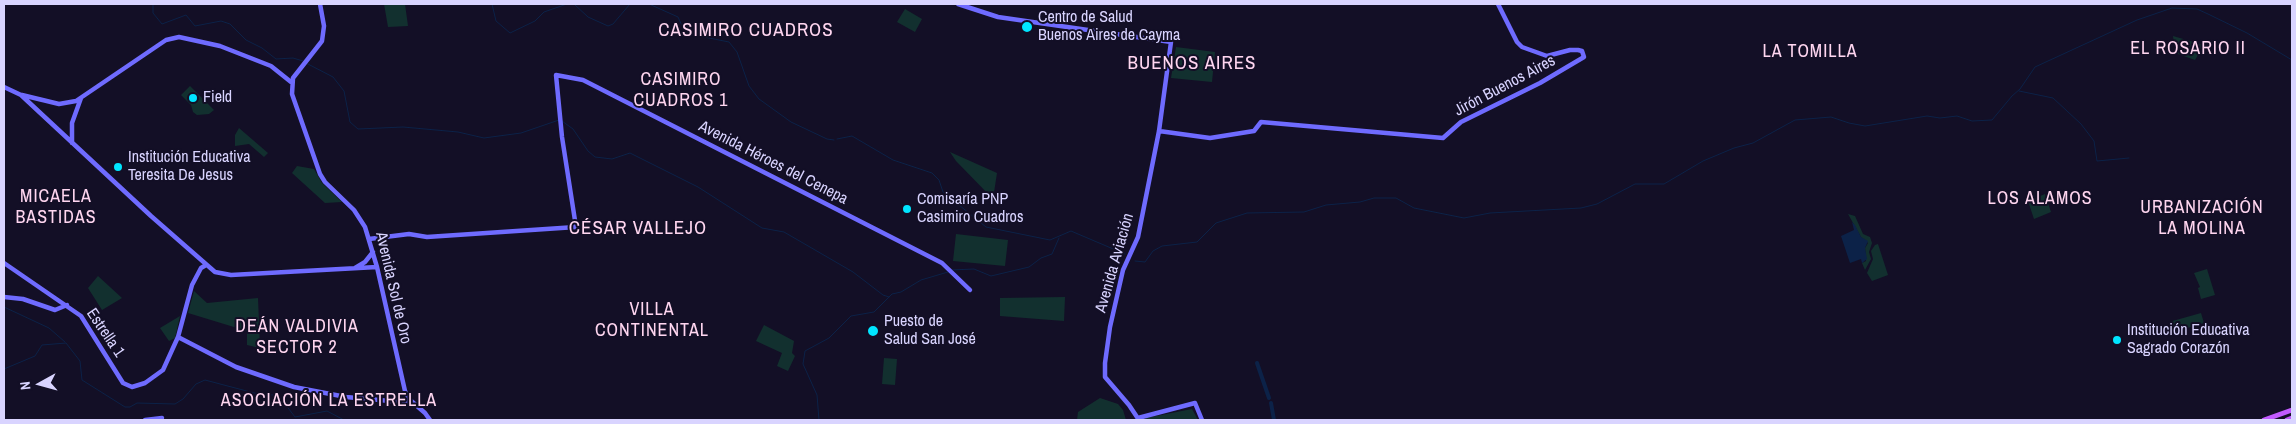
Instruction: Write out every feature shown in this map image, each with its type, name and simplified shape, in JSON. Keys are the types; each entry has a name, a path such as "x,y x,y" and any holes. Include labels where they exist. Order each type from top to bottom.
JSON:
{"main road":[{"path":"2264,420 2292,410"},
{"path":"2287,420 2292,418"}],"street":[{"path":"4,87 21,94 59,104 81,98 166,40 176,37 220,46 271,66 291,82 315,52 324,35 320,4"},
{"name":"Avenida Aviación","path":"958,4 991,16 1012,20 1171,42 1159,131 1138,237 1123,270 1104,363 1105,376 1138,419"},
{"name":"Jirón Buenos Aires","path":"1159,131 1210,138 1254,131 1261,122 1441,138 1461,122 1540,83 1583,58 1584,53 1578,50 1570,50 1547,56 1522,47 1517,42 1509,22 1498,4"},
{"name":"Avenida Héroes del Cenepa","path":"369,239 409,234 427,237 576,227 561,133 556,74 577,77 944,265 970,290"},
{"name":"Avenida Sol de Oro","path":"291,82 292,94 320,174 359,216 369,239 405,390 412,403 425,413 430,420"},
{"path":"21,94 72,143 215,272 228,275 377,267"},
{"path":"72,143 72,123 81,98"},
{"path":"351,269 361,265 373,252"},
{"name":"Estrella 1","path":"4,263 67,305 86,322 123,383 132,386 145,383 162,371 178,337"},
{"path":"206,265 201,268 192,285 178,337 236,367 294,387 346,397 412,403"},
{"path":"4,297 23,299 55,310 67,305"},
{"path":"1138,419 1195,403 1202,420"},
{"path":"145,420 160,418"}],"green space":[{"path":"384,4 405,4 408,26 388,27"},
{"path":"905,9 922,19 915,32 897,22"},
{"path":"2173,36 2204,45 2195,60 2175,53"},
{"path":"1176,47 1215,52 1212,82 1171,78"},
{"path":"190,86 214,110 209,114 197,115 193,112 191,105 181,95"},
{"path":"239,128 268,153 264,157 249,144 235,146 235,135"},
{"path":"950,152 997,173 993,199 956,161"},
{"path":"297,166 314,169 322,183 342,202 325,203 292,173"},
{"path":"2045,194 2051,212 2034,219 2028,201"},
{"path":"1848,214 1855,216 1863,234 1870,237 1872,243 1869,252 1871,259 1865,270 1862,263 1866,261 1865,248 1868,243 1861,237"},
{"path":"956,234 1008,240 1005,266 953,261"},
{"path":"1878,244 1888,275 1872,281 1867,273 1873,259 1871,251"},
{"path":"2207,269 2215,295 2201,299 2198,288 2200,287 2194,273"},
{"path":"98,276 122,298 102,310 88,288"},
{"path":"194,291 207,303 258,298 260,348 247,345 247,331 188,313"},
{"path":"1065,297 1064,321 1000,316 1000,298"},
{"path":"2201,313 2204,323 2181,330 2181,332 2174,331 2169,322"},
{"path":"180,316 175,338 169,341 160,328"},
{"path":"764,325 794,341 792,353 795,356 788,371 777,366 782,353 756,341"},
{"path":"884,358 897,359 895,385 882,384"},
{"path":"1100,398 1118,404 1123,410 1126,420 1077,420 1078,412"},
{"path":"1192,409 1198,420 1145,420 1146,418"}],"water":[{"path":"1852,222 1861,237 1868,241 1865,248 1867,259 1862,263 1861,259 1850,263 1841,236 1854,230"}],"waterway":[{"path":"153,4 153,13 162,24 186,15 195,26 221,21 230,24 246,40 262,48 276,59 293,58 303,61"},
{"path":"492,4 496,21 510,33 535,21 544,12 567,4"},
{"path":"574,4 588,17 608,26 613,24 630,4"},
{"path":"649,4 678,17 683,28 689,34 729,42 737,52 749,86 759,99 791,122 827,139 834,140"},
{"path":"1135,261 1145,262 1153,251 1162,246 1197,242 1216,223 1247,213 1304,212 1326,205 1360,202 1374,198 1396,198 1414,208 1464,218 1490,213 1581,208 1597,204 1635,184 1664,184 1703,161 1734,148 1753,143 1795,120 1831,117 1865,126 1927,116 1940,118 1957,116 1972,121 1992,120 2020,89 2035,67 2137,20 2172,8 2197,9 2247,33 2292,60"},
{"path":"306,63 333,77 344,91 350,122 358,129 403,127 458,132 484,138 521,133 559,120"},
{"path":"2019,91 2053,98 2081,124 2094,141 2097,161 2129,158"},
{"path":"562,121 573,129 588,151 595,157 612,159 630,153 698,187 762,228 784,232 853,272 883,295 889,297"},
{"path":"837,139 852,136 893,160 932,173 939,180 943,192 986,227 1050,240 1071,231 1125,254"},
{"path":"951,270 974,269 991,276 1029,267 1041,258 1052,254 1059,238"},
{"path":"819,420 817,395 803,364 805,351 829,338 851,316 874,312 892,294 901,292 921,280 948,272"},
{"path":"4,307 49,328 65,342"},
{"path":"4,369 35,356 42,345 66,343 80,361 82,380 125,407 130,407 137,403 175,404 183,399 196,384 205,380 258,394 273,395 282,400 295,417 327,411 344,420"},
{"path":"1257,363 1269,398"},
{"path":"1271,403 1274,420"}],"place":[{"name":"Centro de Salud Buenos Aires de Cayma","path":"1027,27"},
{"name":"Field","path":"193,98"},
{"name":"Institución Educativa Teresita De Jesus","path":"118,167"},
{"name":"Comisaría PNP Casimiro Cuadros","path":"907,209"},
{"name":"Puesto de Salud San José","path":"873,331"},
{"name":"Institución Educativa Sagrado Corazón","path":"2117,340"}],"district":[{"name":"CASIMIRO CUADROS","path":"746,31"},
{"name":"EL ROSARIO II","path":"2188,49"},
{"name":"LA TOMILLA","path":"1810,52"},
{"name":"BUENOS AIRES","path":"1192,64"},
{"name":"CASIMIRO CUADROS 1","path":"681,90"},
{"name":"LOS ALAMOS","path":"2040,199"},
{"name":"MICAELA BASTIDAS","path":"56,207"},
{"name":"URBANIZACIÓN LA MOLINA","path":"2202,218"},
{"name":"CÉSAR VALLEJO","path":"638,229"},
{"name":"VILLA CONTINENTAL","path":"652,320"},
{"name":"DEÁN VALDIVIA SECTOR 2","path":"297,337"},
{"name":"ASOCIACIÓN LA ESTRELLA","path":"329,401"}]}
